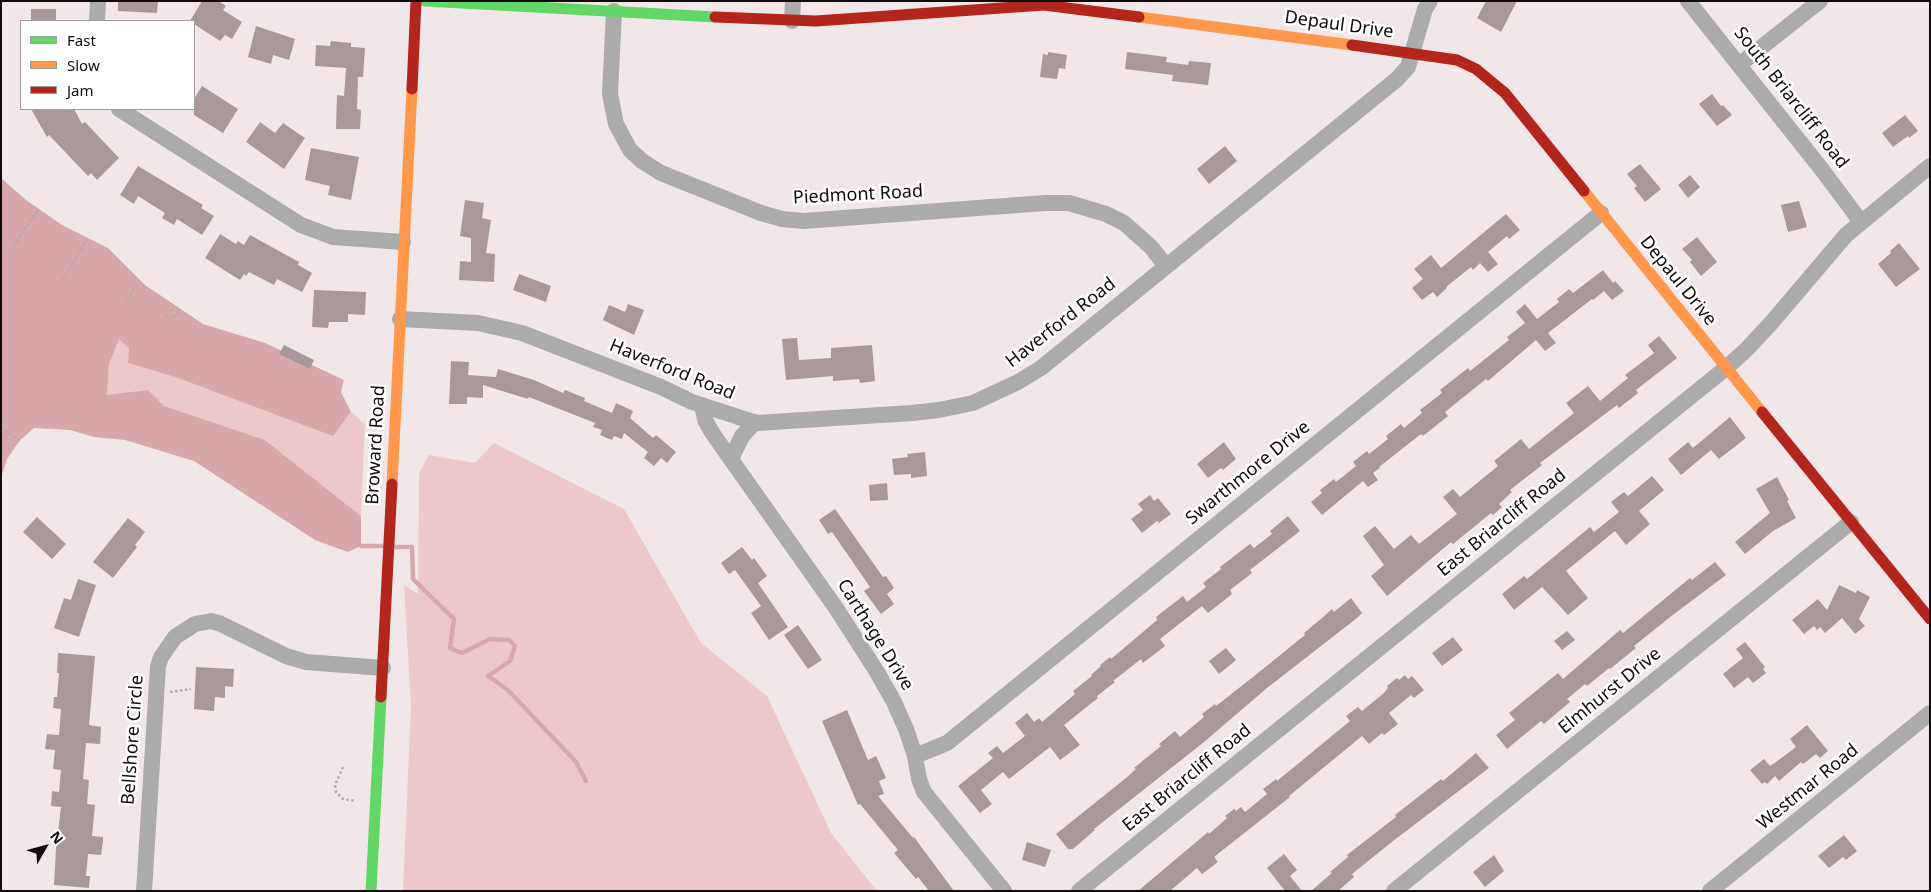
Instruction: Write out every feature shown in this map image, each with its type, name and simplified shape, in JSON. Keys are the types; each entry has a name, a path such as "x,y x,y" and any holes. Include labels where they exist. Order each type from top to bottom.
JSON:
{"street":[{"path":"97,20 98,1"},
{"name":"Broward Road","path":"372,891 416,1"},
{"name":"Depaul Drive","path":"424,1 792,21 816,21 1044,5 1301,37 1457,60 1476,69 1497,85 1930,619"},
{"path":"792,21 793,1"},
{"name":"Haverford Road","path":"400,318 478,323 522,333 702,405 755,422 912,413 947,409 973,403 1018,382 1041,368 1396,80 1408,67 1425,10 1430,1"},
{"name":"South Briarcliff Road","path":"1688,1 1823,170 1861,222"},
{"path":"1739,65 1820,1"},
{"name":"Piedmont Road","path":"614,11 610,94 616,124 630,150 661,173 761,214 797,221 1045,203 1069,203 1106,214 1124,223 1151,247 1166,266"},
{"path":"121,110 301,225 334,237 404,242"},
{"name":"East Briarcliff Road","path":"1079,891 1726,368 1772,322 1831,252 1861,222 1930,166"},
{"name":"Swarthmore Drive","path":"915,756 953,737 1601,214"},
{"name":"Carthage Drive","path":"702,405 705,420 836,608 877,672 903,721 915,756 919,779 924,792 1004,891"},
{"path":"731,459 742,436 755,422"},
{"name":"Elmhurst Drive","path":"1394,891 1851,522"},
{"name":"Bellshore Circle","path":"144,891 158,666 175,636 196,624 211,621 221,624 286,656 306,662 383,668"},
{"name":"Westmar Road","path":"1710,891 1930,713"}],"path":[{"path":"13,246 39,209"},
{"path":"63,280 88,238"},
{"path":"127,299 140,280"},
{"path":"166,315 173,319 180,309"},
{"path":"1,428 20,440"},
{"path":"157,690 178,692 191,689"},
{"path":"343,767 335,785 336,792 343,799 356,801"}],"shaded area":[{"path":"1,178 26,200 62,225 108,248 145,285 203,324 265,343 344,380 341,392 351,412 333,436 178,378 128,363 129,348 119,339 109,365 107,395 148,390 164,406 265,440 361,516 361,546 348,552 315,540 194,461 125,440 94,437 70,430 34,428 20,440 7,459 1,478"},
{"path":"119,339 129,347 129,363 178,378 333,435 351,412 365,424 361,516 265,440 164,406 148,390 107,396 109,365"},
{"path":"494,443 624,509 701,643 767,696 831,833 877,891 403,891 411,706 404,585 418,594 419,473 429,455 475,463"}],"building":[{"path":"118,1 158,1 157,13 118,11"},
{"path":"202,1 218,1 226,6 223,10 242,22 232,39 225,35 220,41 195,25 195,20 191,20"},
{"path":"1486,1 1517,1 1501,32 1477,18"},
{"path":"31,9 56,9 56,20 31,20"},
{"path":"256,26 295,39 289,60 273,55 271,64 248,57"},
{"path":"331,41 351,43 351,47 365,48 363,77 358,77 357,109 361,110 360,129 336,129 337,95 344,96 346,68 315,66 316,45 330,46"},
{"path":"1048,52 1067,55 1065,69 1059,68 1057,79 1040,77 1043,54 1048,55"},
{"path":"1127,52 1167,57 1166,62 1188,65 1189,61 1211,63 1208,85 1172,81 1173,75 1125,69"},
{"path":"202,86 238,109 223,133 194,115 195,97"},
{"path":"1712,94 1721,106 1723,105 1732,115 1717,126 1699,104"},
{"path":"32,110 75,110 82,124 85,122 119,158 97,180 91,173 88,176 49,135 47,137"},
{"path":"1905,115 1918,131 1893,147 1882,133"},
{"path":"260,122 275,133 283,123 305,138 284,169 246,142"},
{"path":"1225,146 1237,161 1209,184 1197,169"},
{"path":"311,148 359,157 351,200 328,195 330,186 305,180"},
{"path":"1640,164 1661,189 1645,202 1634,188 1637,186 1627,174"},
{"path":"138,166 203,205 201,208 214,216 202,235 177,219 174,225 162,218 165,213 138,196 134,204 120,195"},
{"path":"1690,175 1700,187 1688,198 1678,185"},
{"path":"465,200 484,203 482,218 491,220 486,253 495,254 494,282 459,280 460,261 471,262 471,238 460,236"},
{"path":"1799,201 1807,227 1788,232 1781,205"},
{"path":"1506,214 1520,230 1509,239 1507,236 1488,252 1498,264 1488,272 1480,263 1473,270 1471,267 1446,287 1437,297 1433,292 1422,300 1412,288 1423,279 1414,269 1431,255 1441,268"},
{"path":"220,234 236,244 238,241 244,245 250,235 299,262 298,265 312,273 302,292 277,279 274,285 249,272 246,276 244,274 240,280 205,258"},
{"path":"1697,237 1717,262 1701,276 1690,262 1692,260 1682,249"},
{"path":"1899,243 1920,269 1896,287 1878,264"},
{"path":"1603,270 1613,283 1615,281 1624,291 1612,300 1604,291 1592,299 1548,333 1556,343 1545,351 1536,340 1488,381 1486,379 1445,412 1448,416 1423,436 1421,434 1379,467 1373,473 1378,480 1368,487 1363,481 1322,515 1311,502 1322,493 1320,490 1334,479 1336,482 1356,466 1353,462 1367,451 1369,454 1388,439 1386,436 1401,424 1404,428 1422,413 1420,410 1442,393 1440,390 1468,368 1470,371 1509,340 1507,337 1525,323 1516,312 1525,304 1537,319 1559,302 1557,299 1569,289 1573,293"},
{"path":"519,274 551,286 546,302 513,290"},
{"path":"314,290 366,292 365,315 348,314 348,322 329,322 328,328 312,327"},
{"path":"628,304 644,310 634,335 603,320 609,305 625,312"},
{"path":"1659,336 1677,358 1636,390 1638,393 1619,408 1617,405 1540,463 1542,465 1510,490 1512,492 1499,504 1502,507 1493,515 1491,513 1453,544 1451,542 1387,596 1371,576 1384,565 1363,536 1375,526 1394,549 1411,535 1419,544 1457,514 1443,497 1453,489 1460,497 1498,466 1494,461 1521,439 1529,449 1574,413 1566,403 1588,386 1600,401 1628,378 1625,375 1654,353 1648,345"},
{"path":"797,338 799,360 831,358 831,348 872,345 875,381 860,383 859,379 833,381 833,376 786,380 782,339"},
{"path":"284,345 314,360 310,369 279,354"},
{"path":"451,361 469,362 468,375 496,377 498,369 534,380 563,393 565,390 585,398 584,401 612,413 616,403 633,411 630,418 653,438 656,435 676,452 667,463 661,458 654,466 644,458 648,452 624,433 622,439 614,436 612,440 600,435 602,430 593,427 595,423 529,397 528,399 483,385 483,398 467,397 467,404 449,404"},
{"path":"1730,417 1746,438 1719,459 1711,450 1681,475 1668,459 1688,442 1693,448"},
{"path":"1224,442 1236,459 1223,470 1221,468 1208,478 1197,464"},
{"path":"925,452 927,476 911,478 911,474 894,475 892,459 908,457 907,454"},
{"path":"1652,476 1664,490 1639,511 1650,524 1626,545 1615,531 1566,571 1588,598 1568,615 1542,587 1514,610 1502,594 1524,576 1527,579 1590,527 1594,532 1619,512 1611,502 1624,492 1628,496"},
{"path":"1777,477 1796,518 1773,531 1745,554 1735,542 1770,513 1756,489"},
{"path":"887,483 888,500 870,501 869,485"},
{"path":"1150,495 1154,501 1158,498 1171,514 1159,523 1157,521 1142,533 1131,519 1143,510 1138,504"},
{"path":"835,509 883,577 886,576 894,588 887,594 894,604 881,614 864,591 870,587 832,532 828,534 819,520"},
{"path":"1288,516 1300,531 1250,570 1252,573 1230,590 1232,594 1208,613 1202,606 1160,639 1165,646 1143,663 1141,659 1113,681 1115,682 1097,696 1098,698 1064,725 1080,745 1060,760 1050,747 1009,779 1003,772 981,790 992,804 980,813 958,786 993,758 988,753 997,746 1003,753 1025,736 1015,723 1027,713 1034,722 1039,718 1042,722 1075,694 1073,691 1092,676 1100,665 1110,657 1111,659 1157,620 1156,617 1183,596 1187,602 1206,587 1203,583 1221,569 1220,567 1250,544 1254,548 1272,534 1270,531"},
{"path":"37,517 66,544 52,559 23,532"},
{"path":"128,518 145,532 135,545 137,547 113,578 93,562"},
{"path":"742,547 752,560 754,558 767,576 758,583 788,627 769,640 751,613 761,606 735,570 729,574 721,563"},
{"path":"1715,562 1726,575 1634,646 1636,648 1610,669 1587,686 1585,684 1567,699 1570,702 1544,724 1541,721 1507,749 1496,735 1515,720 1509,713 1558,673 1563,679 1620,630 1623,633 1690,578 1692,580"},
{"path":"78,579 96,585 79,637 54,628 64,598 71,600"},
{"path":"1839,585 1856,593 1857,590 1870,597 1859,619 1865,626 1855,634 1842,618 1825,633 1820,627 1817,630 1814,626 1804,634 1792,620 1818,599 1827,610"},
{"path":"1351,598 1362,613 1357,618 1267,688 1204,742 1094,829 1073,849 1068,849 1056,834 1126,778 1136,769 1134,768 1161,746 1159,744 1175,731 1180,737 1204,717 1202,714 1215,704 1216,706 1305,635 1304,633 1332,609 1334,612"},
{"path":"798,625 822,660 808,669 784,635"},
{"path":"1567,631 1575,640 1562,650 1554,641"},
{"path":"1453,637 1463,650 1442,666 1432,653"},
{"path":"1745,642 1765,667 1763,669 1766,673 1753,683 1748,677 1734,688 1723,674 1743,658 1736,649"},
{"path":"1226,648 1236,660 1219,674 1209,661"},
{"path":"58,653 95,656 89,725 101,727 100,744 86,743 83,779 89,780 87,804 95,805 92,836 103,837 103,841 101,855 88,854 86,876 90,876 89,888 54,885 61,807 51,806 52,791 59,792 61,770 53,769 55,750 45,749 47,734 59,735 61,709 53,708 54,697 57,697"},
{"path":"196,667 234,669 233,687 225,686 225,698 215,697 214,711 194,709"},
{"path":"1405,675 1408,679 1412,676 1424,690 1414,698 1411,695 1389,713 1398,724 1384,735 1382,733 1369,744 1362,736 1290,797 1214,857 1218,862 1202,874 1197,868 1170,891 1138,891 1208,832 1209,834 1234,809 1236,811 1241,807 1245,812 1267,794 1263,789 1276,779 1277,781 1350,721 1346,716 1358,707 1362,711 1384,693 1388,688 1387,686 1397,678 1399,680"},
{"path":"847,710 868,760 876,756 886,778 879,781 884,794 878,796 914,837 954,891 929,891 894,853 898,850 860,804 858,805 822,721"},
{"path":"1807,725 1828,751 1820,758 1816,754 1803,764 1801,762 1779,781 1775,776 1767,784 1765,782 1762,784 1750,770 1764,759 1770,766 1796,747 1790,739"},
{"path":"1476,753 1489,768 1352,874 1354,877 1338,891 1311,891 1348,857 1347,855 1396,817 1395,815 1441,779 1443,781"},
{"path":"1844,835 1857,851 1846,860 1843,857 1829,868 1818,856"},
{"path":"1027,842 1051,850 1045,867 1022,860"},
{"path":"1284,854 1297,870 1290,876 1302,891 1285,891 1267,868"},
{"path":"1494,855 1504,871 1485,887 1473,872"}],"waterway":[{"path":"361,546 382,546"},
{"path":"395,547 412,547 413,579 454,619 450,648 462,653 490,639 509,640 515,646 510,661 488,676 508,690 576,762 586,781"}],"traffic: fast":[{"path":"425,1 715,17"},
{"path":"371,891 381,697"}],"traffic: slow":[{"path":"1139,17 1352,45"},
{"path":"392,484 412,89"},
{"path":"1584,191 1762,412"}],"traffic: jam":[{"path":"412,89 416,1"},
{"path":"715,17 816,21 1044,5 1139,17"},
{"path":"1352,45 1457,60 1476,69 1505,93 1584,191"},
{"path":"1762,412 1930,619"},
{"path":"381,697 392,484"}]}
